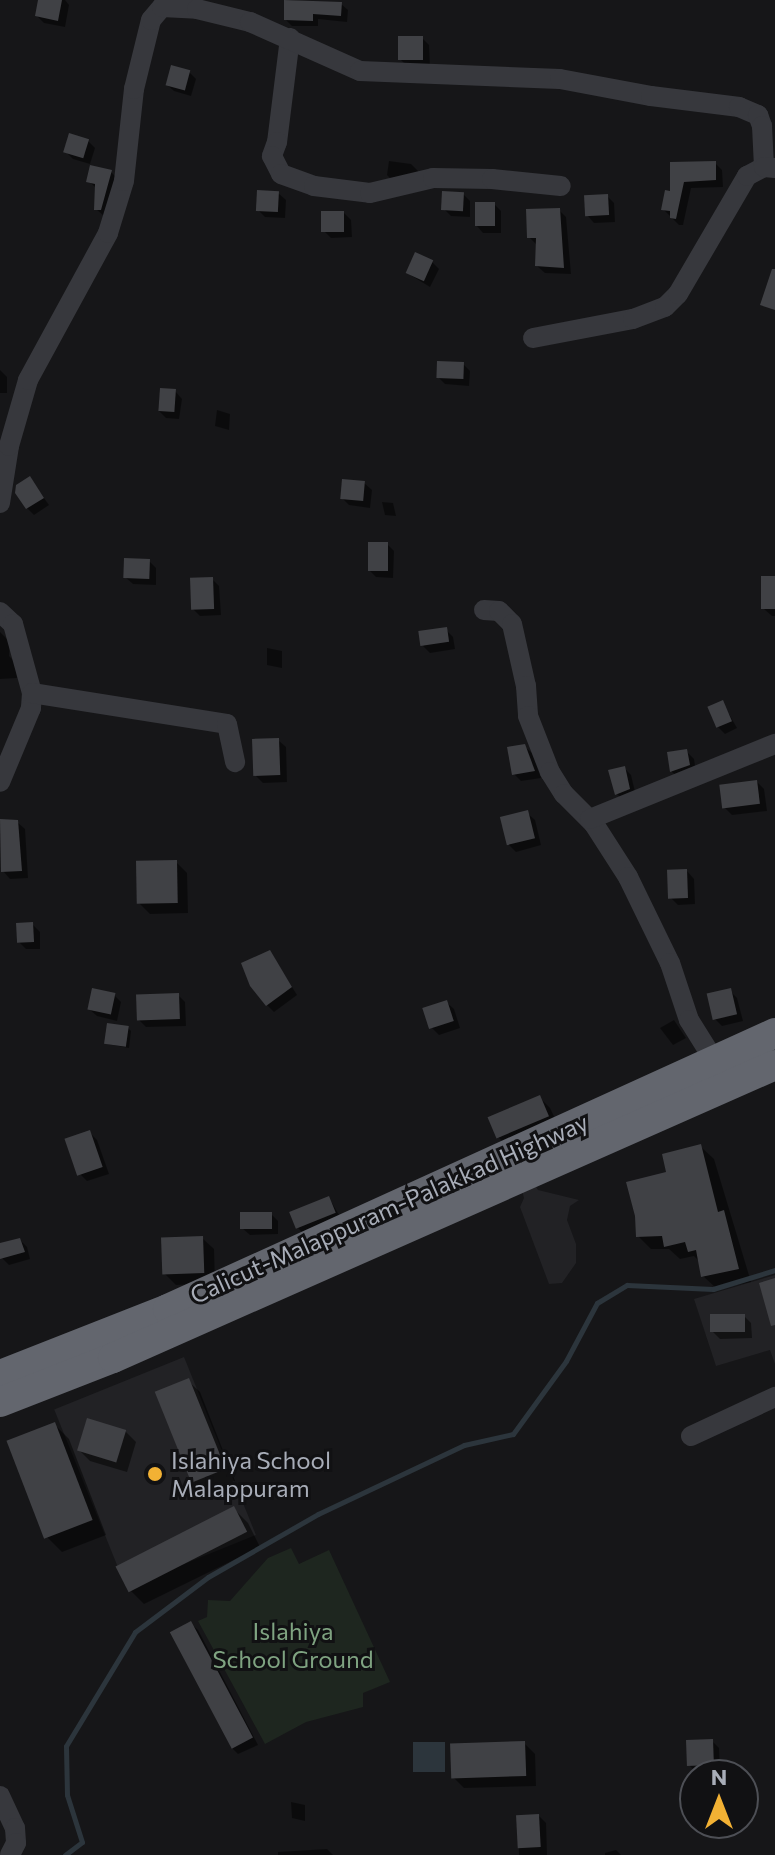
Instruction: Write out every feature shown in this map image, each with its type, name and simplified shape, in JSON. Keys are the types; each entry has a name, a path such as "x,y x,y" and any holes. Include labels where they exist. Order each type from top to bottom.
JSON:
{"highway":[{"name":"Calicut-Malappuram-Palakkad Highway","path":"0,1375 168,1309 775,1033"},
{"name":"Calicut-Malappuram-Palakkad Highway","path":"0,1402 113,1358 775,1065"}],"street":[{"path":"0,503 9,446 28,380 108,233 124,181 134,89 153,6 197,9 250,22 360,71 560,79 651,96 739,107 758,115 770,168 747,176 678,294 665,307 633,319 533,338"},
{"path":"290,38 277,142 272,156 281,174 314,186 370,193 433,178 492,179 561,186"},
{"path":"484,610 499,611 512,624 526,686 528,716 550,772 564,794 590,819 628,877 670,963 689,1020 714,1060"},
{"path":"0,612 13,624 32,693 31,708 0,782"},
{"path":"32,693 227,724 235,762"},
{"path":"590,819 775,744"},
{"path":"691,1436 775,1397"},
{"path":"0,1796 15,1828 13,1849"}],"shaded area":[{"path":"532,1180 538,1190 579,1200 570,1206 567,1220 576,1244 576,1263 562,1283 549,1284 520,1207 524,1198 520,1183"},
{"path":"775,1275 775,1364 770,1350 716,1366 694,1299"},
{"name":"Islahiya School Malappuram","path":"184,1357 256,1535 126,1587 54,1409"},
{"path":"413,1742 445,1742 445,1772 413,1772"}],"green space":[{"name":"Islahiya School Ground","path":"291,1548 299,1564 329,1550 390,1682 363,1693 363,1707 306,1722 265,1744 198,1621 207,1617 208,1600 230,1601 268,1558"}],"building":[{"path":"38,0 62,0 58,21 35,16"},
{"path":"284,0 342,2 341,16 313,14 313,21 284,20"},
{"path":"398,36 423,36 423,60 398,60"},
{"path":"171,65 190,70 185,90 166,85"},
{"path":"69,133 89,139 83,158 63,152"},
{"path":"716,161 716,180 684,182 676,219 670,218 670,211 661,210 665,190 670,191 670,162"},
{"path":"90,165 112,170 101,210 94,210 95,184 86,182"},
{"path":"257,190 279,191 278,212 256,211"},
{"path":"442,191 464,192 463,211 441,210"},
{"path":"608,194 609,215 585,216 584,195"},
{"path":"475,202 495,202 495,226 475,226"},
{"path":"560,208 564,268 535,266 536,238 527,238 526,209"},
{"path":"321,211 344,211 344,232 321,232"},
{"path":"415,252 433,260 424,281 406,273"},
{"path":"772,269 775,269 775,310 760,305"},
{"path":"437,361 464,362 463,379 436,378"},
{"path":"160,388 176,389 174,412 158,411"},
{"path":"30,476 44,498 26,509 15,493 16,485"},
{"path":"342,479 365,481 363,501 340,499"},
{"path":"368,542 388,542 388,571 368,571"},
{"path":"124,558 150,559 149,579 123,578"},
{"path":"761,576 775,576 775,609 761,609"},
{"path":"213,577 214,609 191,610 190,578"},
{"path":"447,627 449,642 420,646 418,631"},
{"path":"723,700 732,721 716,728 707,707"},
{"path":"279,738 280,775 253,776 252,739"},
{"path":"525,744 535,771 512,775 507,747"},
{"path":"687,749 690,765 670,772 667,752"},
{"path":"625,766 630,789 615,795 608,770"},
{"path":"757,780 760,804 722,808 719,785"},
{"path":"528,810 535,838 507,845 500,817"},
{"path":"0,819 18,820 22,871 1,872"},
{"path":"177,860 178,903 137,904 136,861"},
{"path":"687,869 688,898 668,899 667,870"},
{"path":"33,922 34,942 17,943 16,923"},
{"path":"270,950 292,987 266,1006 250,986 241,963"},
{"path":"92,988 115,993 111,1015 87,1010"},
{"path":"731,988 737,1014 713,1020 707,994"},
{"path":"179,993 180,1019 137,1020 136,995"},
{"path":"447,1000 454,1021 429,1029 422,1008"},
{"path":"107,1023 129,1026 126,1047 104,1044"},
{"path":"540,1095 549,1116 497,1138 488,1117"},
{"path":"90,1130 103,1167 77,1176 64,1139"},
{"path":"701,1144 718,1212 724,1210 739,1269 701,1277 696,1250 688,1252 685,1242 664,1247 662,1236 636,1237 635,1216 626,1182 666,1172 662,1154"},
{"path":"329,1196 336,1213 296,1229 289,1212"},
{"path":"240,1212 272,1212 272,1229 240,1229"},
{"path":"203,1236 204,1273 162,1274 161,1237"},
{"path":"20,1238 25,1252 0,1259 0,1243"},
{"path":"775,1278 775,1325 771,1326 759,1283"},
{"path":"710,1314 745,1314 745,1332 710,1332"},
{"path":"189,1378 226,1469 191,1483 155,1392"},
{"path":"87,1418 126,1430 116,1463 77,1451"},
{"path":"55,1422 93,1520 44,1539 6,1441"},
{"path":"234,1506 247,1532 129,1592 115,1566"},
{"path":"191,1621 253,1738 232,1749 170,1632"},
{"path":"713,1739 714,1759 687,1759 686,1740"},
{"path":"525,1741 526,1776 451,1779 450,1744"},
{"path":"539,1814 541,1847 518,1848 516,1815"}],"waterway":[{"path":"65,1855 82,1842 67,1795 66,1746 135,1632 208,1577 318,1514 464,1445 513,1434 566,1361 597,1303 627,1285 713,1289 775,1270"}],"place":[{"name":"Islahiya School Malappuram","path":"155,1474"}]}
